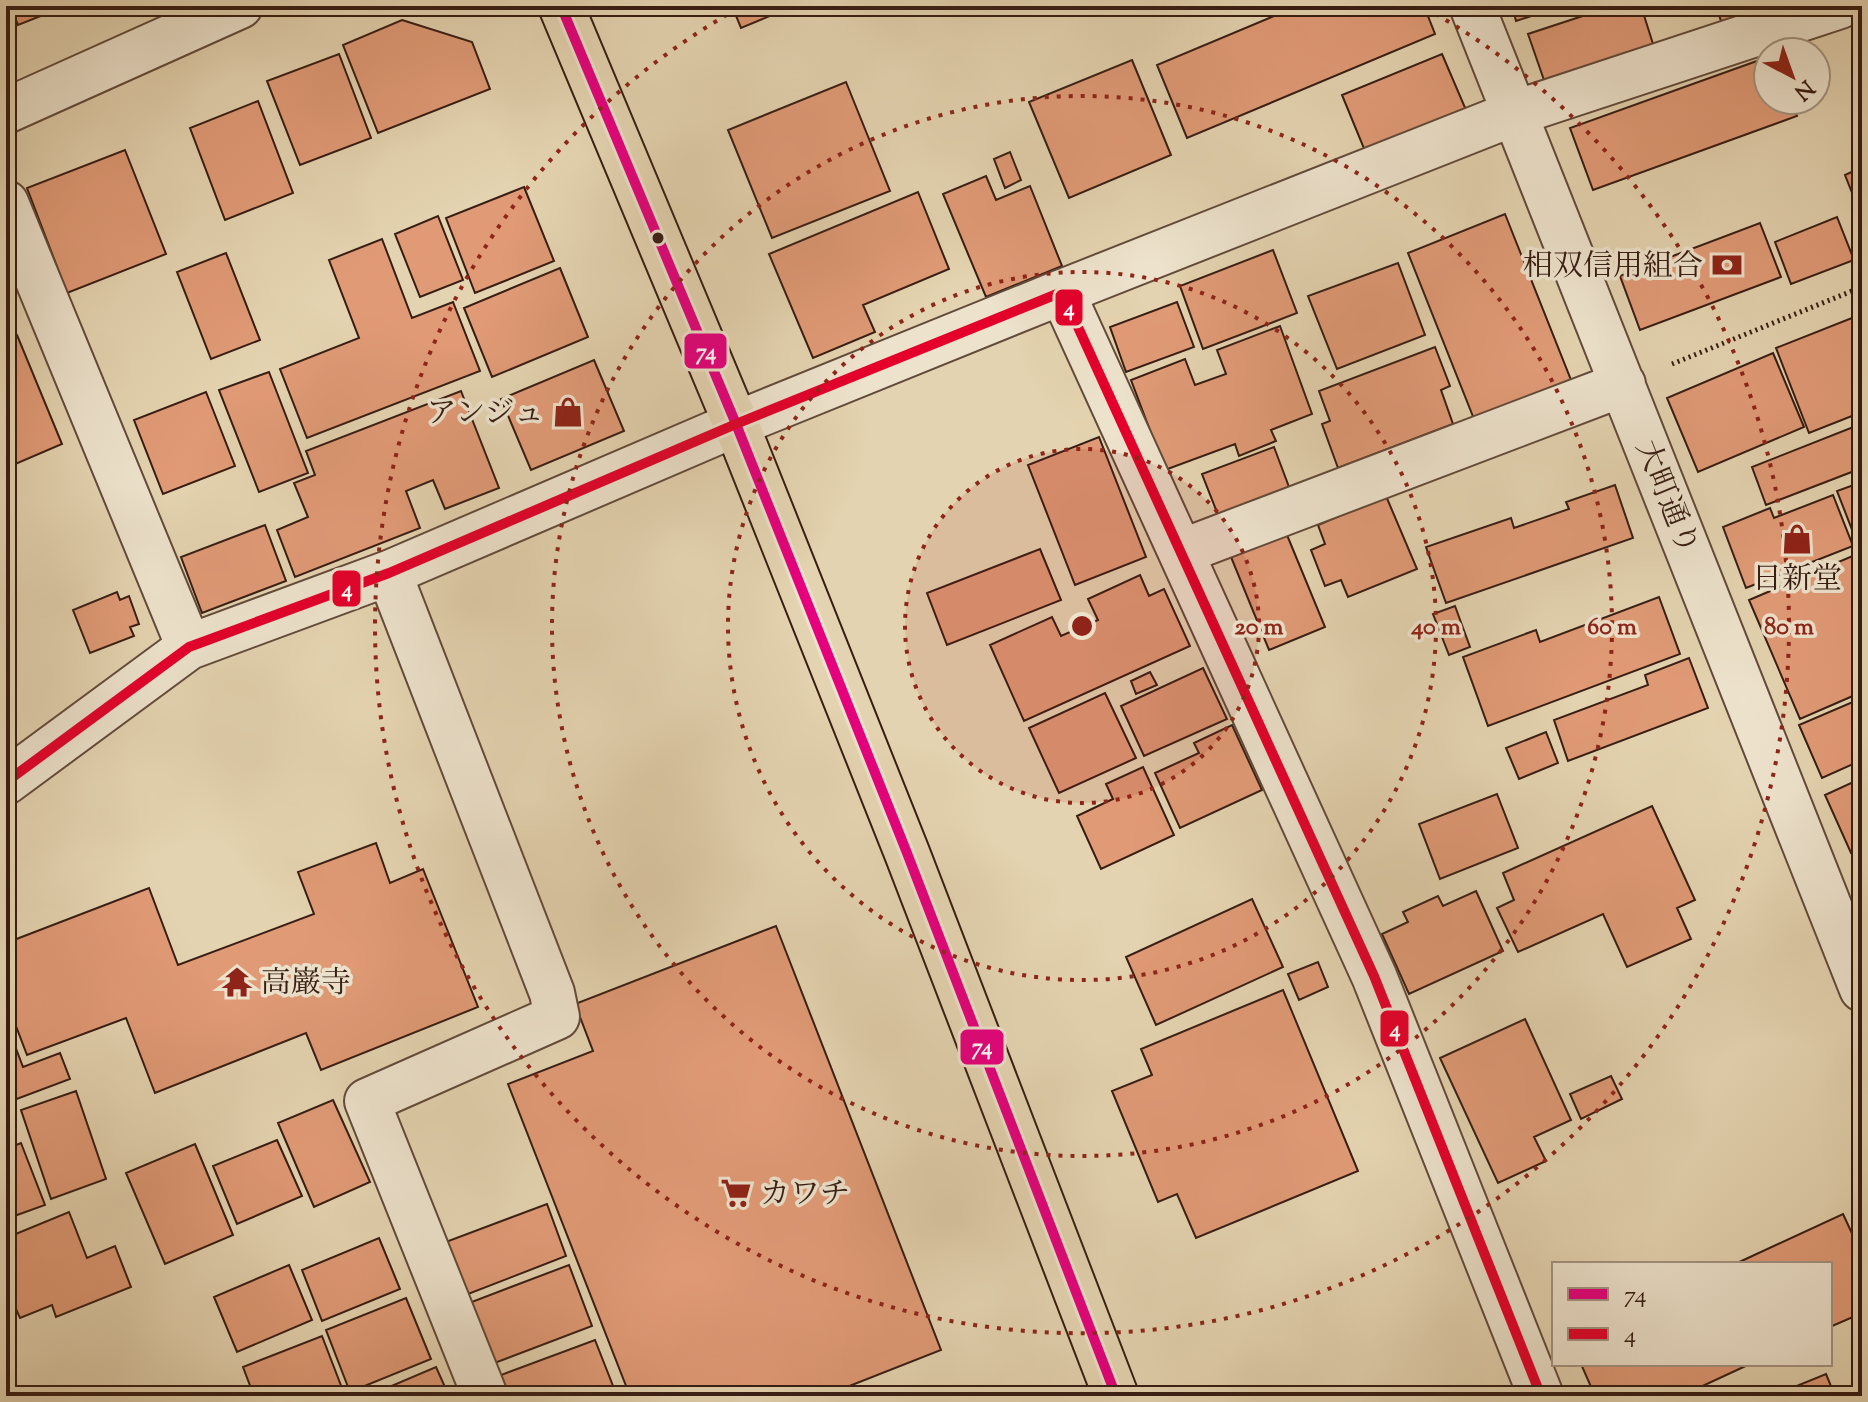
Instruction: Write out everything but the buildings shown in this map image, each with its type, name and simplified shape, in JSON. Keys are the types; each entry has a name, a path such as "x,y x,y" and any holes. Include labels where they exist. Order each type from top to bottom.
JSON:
{"highway":[{"path":"561,6 736,424 907,853 1116,1396"}],"street":[{"path":"6,111 240,6"},
{"name":"大町通り","path":"1472,6 1862,989"},
{"path":"6,782 189,647 389,573 736,424 1515,113 1840,6"},
{"path":"6,203 189,647"},
{"path":"1062,292 1374,976 1541,1396"},
{"path":"1181,552 1623,384"},
{"path":"389,573 552,993 557,1017 367,1101 485,1396"}],"path":[{"path":"1623,384 1862,287"}],"transit line":[{"name":"74","path":"561,6 736,424 907,853 1116,1396"},
{"name":"4","path":"6,782 189,647 389,573 736,424 1062,292 1374,976 1541,1396"}],"place":[{"name":"相双信用組合","path":"1727,265"},
{"name":"アンジュ","path":"568,412"},
{"name":"日新堂","path":"1797,539"},
{"name":"高巌寺","path":"237,982"},
{"name":"カワチ","path":"736,1193"}]}
